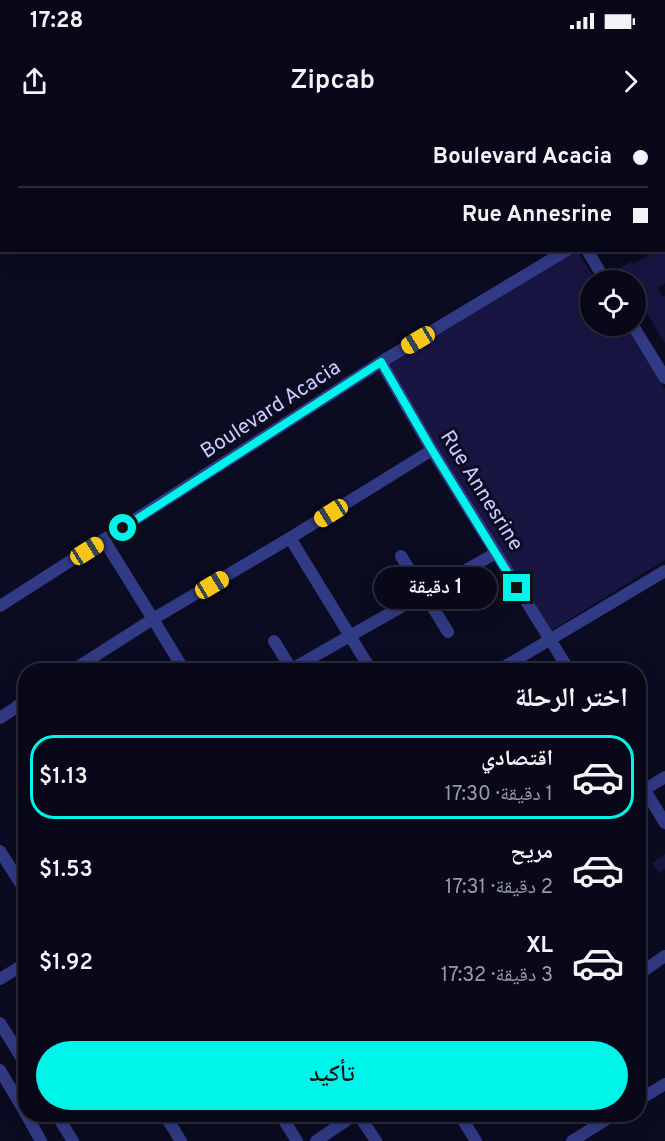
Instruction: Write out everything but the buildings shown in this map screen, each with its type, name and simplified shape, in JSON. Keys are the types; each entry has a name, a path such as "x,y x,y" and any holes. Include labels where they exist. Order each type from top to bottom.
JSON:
{"street":[{"name":"Boulevard Acacia","path":"0,606 381,362 564,252"},
{"path":"588,252 599,270"},
{"path":"639,336 665,378"},
{"name":"Rue Annesrine","path":"381,362 432,450 564,663"},
{"path":"84,663 432,450"},
{"path":"290,538 366,663"},
{"path":"104,540 179,663"},
{"path":"303,663 496,553"},
{"path":"401,556 448,632"},
{"path":"511,663 665,571"},
{"path":"274,641 287,663"},
{"path":"0,718 18,706"},
{"path":"646,786 665,777"},
{"path":"646,795 665,823"},
{"path":"0,851 18,879"},
{"path":"646,966 665,956"},
{"path":"0,979 18,968"},
{"path":"0,1023 18,1052"},
{"path":"0,1070 18,1100"},
{"path":"646,1093 665,1084"},
{"path":"31,1122 42,1141"},
{"path":"61,1122 73,1141"},
{"path":"169,1122 181,1141"},
{"path":"285,1122 297,1141"},
{"path":"316,1141 345,1122"},
{"path":"363,1122 376,1141"},
{"path":"464,1122 476,1141"},
{"path":"572,1141 602,1122"}],"route":[{"path":"123,528 381,362 517,588"}]}
